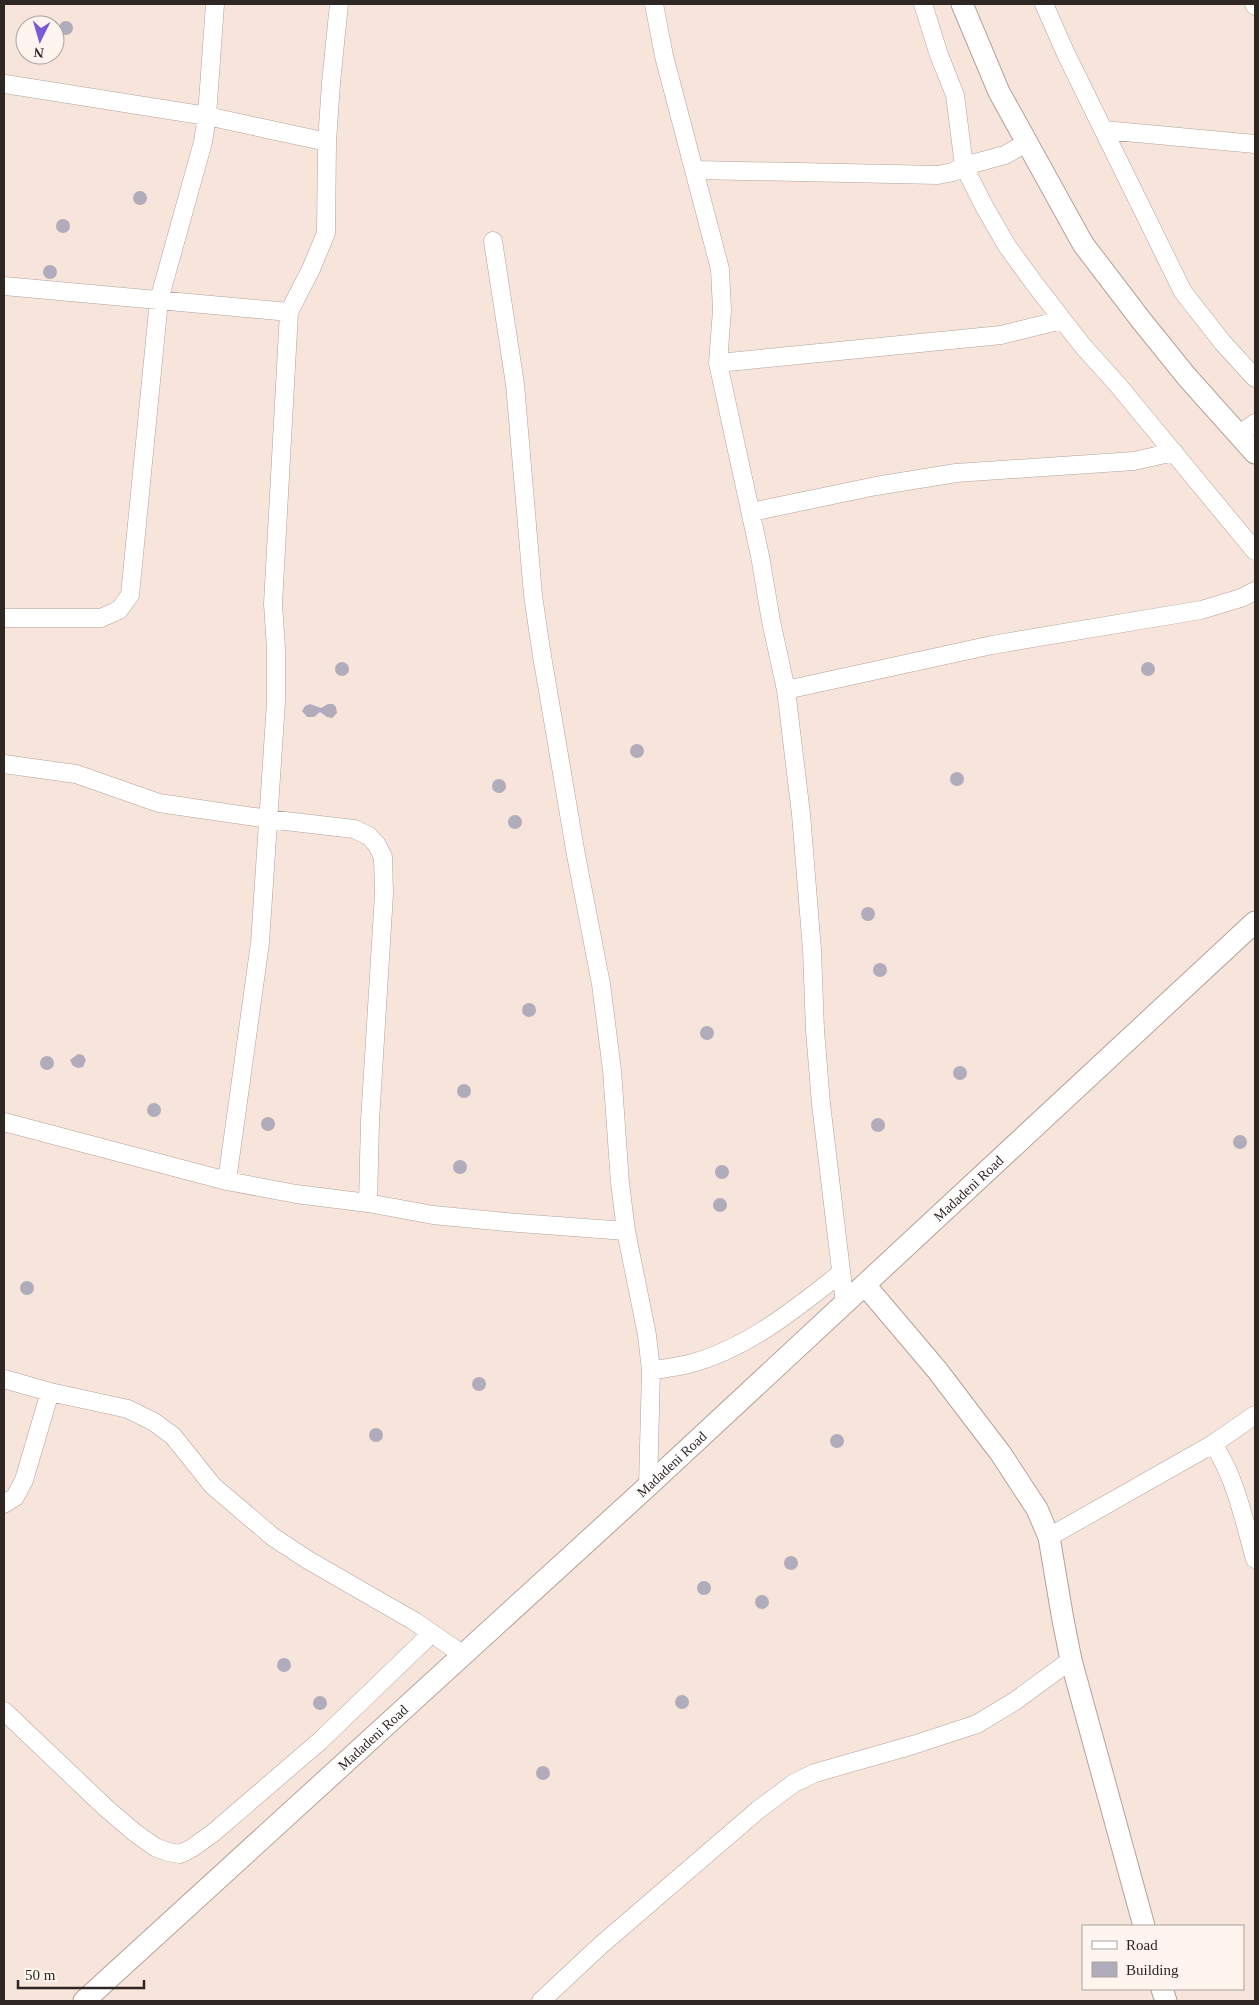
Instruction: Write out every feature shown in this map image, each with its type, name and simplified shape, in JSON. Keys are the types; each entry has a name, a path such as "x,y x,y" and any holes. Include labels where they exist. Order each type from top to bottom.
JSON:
{"street":[{"path":"4,618 101,618 119,610 130,595 160,300 203,142 207,116 215,4"},
{"path":"227,1181 260,943 276,702 276,648 273,604 274,567 289,312 312,269 326,233 327,142 339,4"},
{"path":"654,4 664,56 696,170 720,269 722,310 718,363 786,690 801,814 812,950 815,1030 821,1104 845,1304"},
{"path":"923,4 939,55 955,95 964,166 984,206 1008,246 1082,345 1174,452 1255,551"},
{"path":"962,4 996,85 1026,143 1083,244 1140,320 1255,453"},
{"path":"1044,4 1066,54 1183,292 1223,343 1255,378"},
{"path":"5,84 207,116 327,142"},
{"path":"1104,130 1255,144"},
{"path":"696,170 922,176 953,172 964,166 1005,155 1026,143"},
{"path":"493,241 515,384 533,596 576,856 601,984 612,1070 620,1183 626,1231 647,1335 651,1370 648,1486"},
{"path":"4,286 289,312"},
{"path":"718,363 1001,334 1062,320"},
{"path":"1238,435 1255,423"},
{"path":"750,512 876,486 956,473 1134,461 1174,452"},
{"path":"786,690 992,645 1201,610 1241,598 1255,591"},
{"path":"4,764 76,774 159,803 354,829 369,836 377,845 383,857 384,894 370,1111 368,1203"},
{"name":"Madadeni Road","path":"84,2001 648,1486 1255,922"},
{"path":"4,1122 227,1181 296,1194 368,1203 433,1215 626,1231"},
{"path":"651,1370 690,1364 748,1339 779,1321 841,1273"},
{"path":"865,1286 937,1370 1000,1454 1037,1509 1049,1536 1071,1660 1144,1925"},
{"path":"4,1379 50,1392 128,1409 154,1422 173,1436 213,1486 273,1537 308,1560 432,1633 462,1654"},
{"path":"4,1504 15,1497 24,1480 50,1392"},
{"path":"1049,1536 1213,1444 1255,1415"},
{"path":"1213,1444 1224,1461 1231,1480 1255,1559"},
{"path":"4,1711 106,1808 134,1832 155,1847 180,1854 213,1834 320,1741 432,1633"},
{"path":"541,2001 601,1945 758,1810 794,1783 815,1773 913,1745 977,1724 1015,1700 1071,1660"}],"building":[{"path":"65,21 69,21 73,25 73,31 69,35 65,35"},
{"path":"137,191 143,191 147,198 143,205 137,205 133,201 133,195"},
{"path":"60,219 66,219 70,226 66,233 60,233 56,229 56,223"},
{"path":"47,265 53,265 57,272 53,279 47,279 43,275 43,269"},
{"path":"339,662 345,662 349,669 345,676 339,676 335,672 335,666"},
{"path":"1145,662 1151,662 1155,669 1151,676 1145,676 1141,672 1141,666"},
{"path":"310,704 321,708 328,704 333,704 336,707 337,713 332,718 320,712 314,717 307,717 302,711 305,706"},
{"path":"634,744 640,744 644,751 640,758 634,758 630,754 630,748"},
{"path":"954,772 960,772 964,779 960,786 954,786 950,782 950,776"},
{"path":"496,779 502,779 506,786 502,793 496,793 492,789 492,783"},
{"path":"512,815 518,815 522,822 518,829 512,829 508,825 508,819"},
{"path":"865,907 871,907 875,914 871,921 865,921 861,917 861,911"},
{"path":"877,963 883,963 887,970 883,977 877,977 873,973 873,967"},
{"path":"526,1003 532,1003 536,1010 532,1017 526,1017 522,1013 522,1007"},
{"path":"704,1026 710,1026 714,1033 710,1040 704,1040 700,1036 700,1030"},
{"path":"78,1054 83,1055 86,1060 83,1067 78,1068 73,1066 70,1060"},
{"path":"44,1056 50,1056 54,1063 50,1070 44,1070 40,1066 40,1060"},
{"path":"957,1066 963,1066 967,1073 963,1080 957,1080 953,1076 953,1070"},
{"path":"461,1084 467,1084 471,1091 467,1098 461,1098 457,1094 457,1088"},
{"path":"151,1103 157,1103 161,1110 157,1117 151,1117 147,1113 147,1107"},
{"path":"265,1117 271,1117 275,1124 271,1131 265,1131 261,1127 261,1121"},
{"path":"875,1118 881,1118 885,1125 881,1132 875,1132 871,1128 871,1122"},
{"path":"1237,1135 1243,1135 1247,1142 1243,1149 1237,1149 1233,1145 1233,1139"},
{"path":"457,1160 463,1160 467,1167 463,1174 457,1174 453,1170 453,1164"},
{"path":"719,1165 725,1165 729,1172 725,1179 719,1179 715,1175 715,1169"},
{"path":"717,1198 723,1198 727,1205 723,1212 717,1212 713,1208 713,1202"},
{"path":"24,1281 30,1281 34,1288 30,1295 24,1295 20,1291 20,1285"},
{"path":"476,1377 482,1377 486,1384 482,1391 476,1391 472,1387 472,1381"},
{"path":"373,1428 379,1428 383,1435 379,1442 373,1442 369,1438 369,1432"},
{"path":"834,1434 840,1434 844,1441 840,1448 834,1448 830,1444 830,1438"},
{"path":"788,1556 794,1556 798,1563 794,1570 788,1570 784,1566 784,1560"},
{"path":"701,1581 707,1581 711,1588 707,1595 701,1595 697,1591 697,1585"},
{"path":"759,1595 765,1595 769,1602 765,1609 759,1609 755,1605 755,1599"},
{"path":"281,1658 287,1658 291,1665 287,1672 281,1672 277,1668 277,1662"},
{"path":"679,1695 685,1695 689,1702 685,1709 679,1709 675,1705 675,1699"},
{"path":"317,1696 323,1696 327,1703 323,1710 317,1710 313,1706 313,1700"},
{"path":"540,1766 546,1766 550,1773 546,1780 540,1780 536,1776 536,1770"}]}
